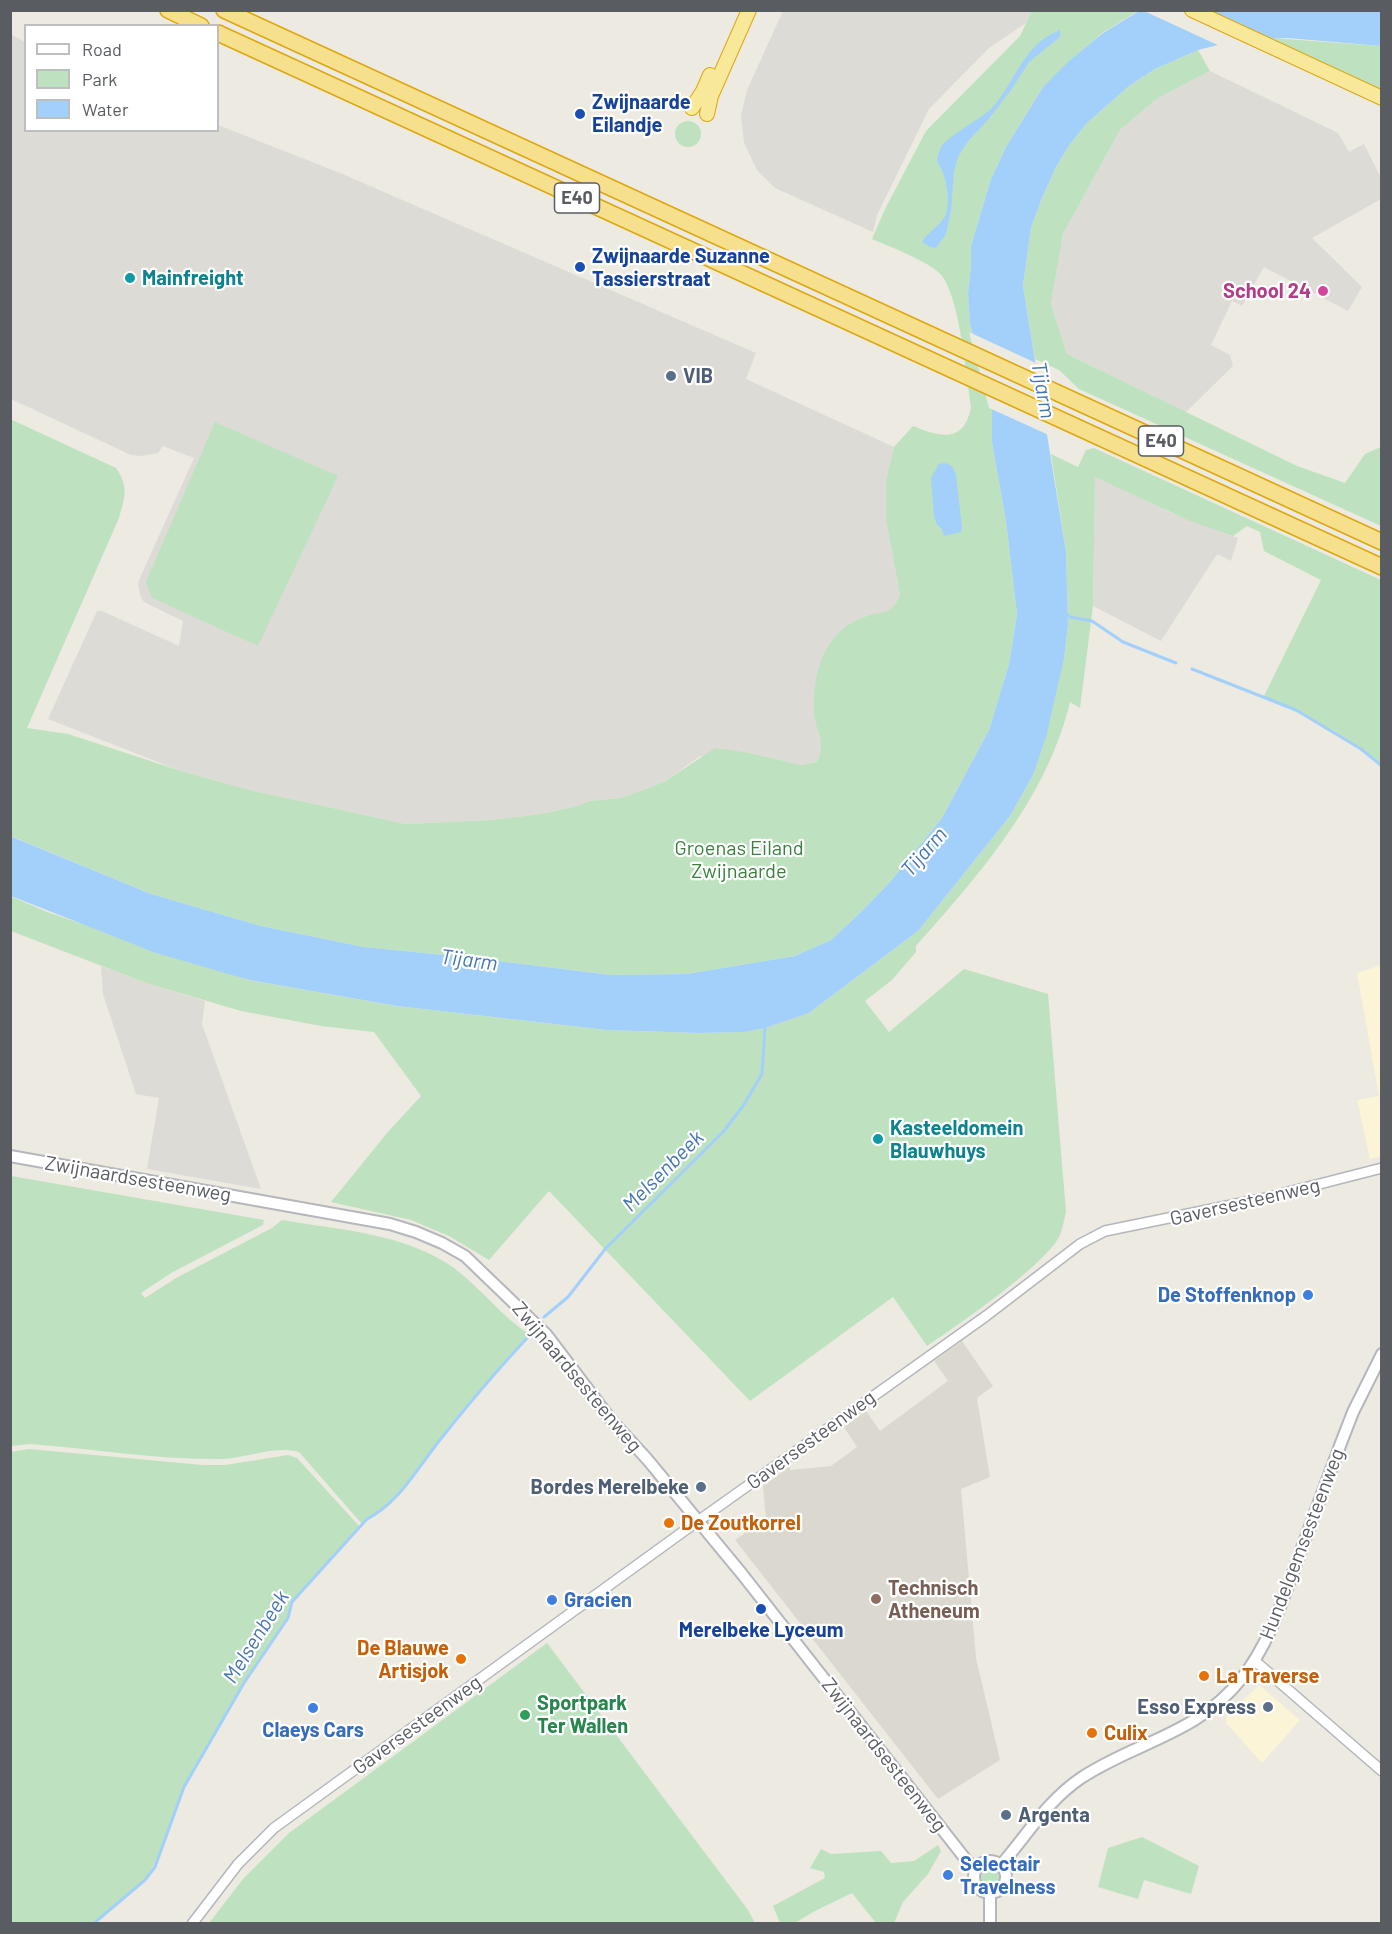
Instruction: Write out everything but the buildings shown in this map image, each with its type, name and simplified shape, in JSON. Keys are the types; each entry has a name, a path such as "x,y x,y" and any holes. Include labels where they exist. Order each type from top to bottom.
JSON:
{"highway":[{"path":"168,10 197,24"},
{"name":"E40","path":"224,10 1382,542"},
{"path":"692,108 703,91 739,10"},
{"path":"707,114 711,96 749,10"},
{"path":"1192,10 1382,98"},
{"name":"E40","path":"219,33 1382,567"}],"main road":[{"name":"Zwijnaardsesteenweg","path":"10,1156 390,1224 442,1243 465,1256 546,1334 612,1421 647,1459 742,1574 967,1861 976,1869"},
{"name":"Hundelgemsesteenweg","path":"1002,1865 1038,1818 1072,1785 1109,1762 1192,1723 1242,1679 1272,1627 1353,1412 1382,1354"},
{"path":"986,1862 996,1862 1002,1865 1007,1876 1000,1891 990,1894 979,1890 974,1879 976,1869 986,1862"},
{"path":"990,1894 990,1923"}],"street":[{"name":"Gaversesteenweg","path":"192,1923 238,1864 274,1828 986,1316 1080,1244 1105,1232 1272,1197 1382,1168"},
{"path":"1255,1660 1382,1771"}],"shaded area":[{"path":"783,10 1032,11 1026,23 989,48 929,109 877,215 873,232 775,188 757,170 744,143 741,116 747,90"},
{"path":"10,34 24,41 24,132 219,132 219,125 340,173 756,353 746,379 894,447 886,480 886,520 900,595 896,607 888,612 865,616 814,714 823,750 817,762 801,765 750,753 700,756 664,782 621,798 589,801 578,806 541,814 492,820 406,824 254,791 181,771 48,719 97,611 102,611 179,646 183,621 144,602 138,586 194,458 163,446 158,453 142,456 131,455 11,399"},
{"path":"1210,71 1338,133 1349,152 1364,144 1381,178 1381,199 1312,238 1362,287 1348,311 1264,267 1242,306 1232,301 1211,345 1230,355 1233,366 1186,412 1067,354 1051,304 1063,234 1120,130 1158,98"},
{"path":"1095,476 1172,513 1238,538 1231,561 1217,554 1161,641 1093,606"},
{"path":"1381,965 1381,1156 1370,1159 1357,1100 1379,1096 1357,973"},
{"path":"101,966 205,1001 202,1024 261,1189 147,1169 159,1098 136,1094 103,994"},
{"name":"Technisch Atheneum","path":"962,1341 993,1386 977,1398 990,1477 961,1489 976,1658 1000,1760 938,1799 735,1540 766,1519 763,1486 789,1467 791,1470 831,1466 857,1447 844,1427 866,1411 880,1431 948,1381 934,1361"},
{"path":"1259,1685 1300,1720 1262,1763 1226,1723 1226,1717"}],"green space":[{"name":"Groenas Eiland Zwijnaarde","path":"1134,10 1136,12 1102,33 1043,87 1006,147 991,179 971,246 968,293 970,324 992,405 992,442 1006,520 1017,614 1009,664 989,730 942,818 890,882 831,940 795,956 687,974 611,975 364,947 261,926 151,894 11,836 10,419 116,468 123,481 125,492 119,518 27,728 68,734 181,771 254,791 406,824 492,820 541,814 578,806 589,801 621,798 664,782 715,748 750,753 801,765 817,762 821,743 815,720 814,697 818,672 826,650 837,634 847,626 858,619 889,610 900,595 886,520 886,480 894,447 913,426 941,435 957,432 968,419 971,407 958,320 948,287 942,276 920,260 872,239 926,131 1020,36 1032,11"},
{"path":"1272,38 1381,46 1381,92 1323,65"},
{"path":"1198,50 1210,71 1158,98 1120,130 1063,234 1051,304 1067,354 1297,466 1345,483 1365,454 1381,447 1381,526 1079,389 1059,370 1035,359 1023,286 1031,228 1056,167 1070,144 1087,123 1129,86 1155,69"},
{"path":"688,121 697,125 701,134 697,143 688,147 679,143 675,134 679,125"},
{"path":"215,422 338,476 258,646 152,598 146,582"},
{"path":"1094,448 1381,580 1381,766 1354,745 1325,727 1263,698 1321,580 1264,551 1260,532 1247,526 1233,536 1190,521 1095,477 1093,606 1080,708 1070,702 1045,770 1028,802 987,862 916,946 916,952 892,980 865,1001 889,1032 964,969 1048,994 1066,1212 1060,1235 1052,1248 1020,1278 927,1346 893,1297 750,1401 549,1191 489,1260 449,1236 411,1220 331,1202 387,1133 421,1096 374,1032 321,1026 241,1011 146,983 11,931 10,896 47,912 248,980 397,1006 607,1030 745,1032 765,1028 809,1013 918,931 1010,816 1033,775 1064,659 1068,625 1066,552 1051,454 1078,467 1086,450"},
{"path":"11,1176 264,1220 263,1225 171,1273 141,1293 145,1298 176,1278 272,1228 282,1220 349,1230 393,1240 435,1256 464,1276 510,1320 530,1335 475,1397 382,1511 362,1524 299,1452 290,1450 222,1459 198,1459 30,1444 11,1446"},
{"path":"29,1449 203,1465 225,1465 288,1455 297,1458 360,1527 292,1602 288,1618 244,1683 184,1787 161,1853 145,1880 93,1923 11,1923 10,1452"},
{"name":"Sportpark Ter Wallen","path":"547,1643 748,1910 755,1923 209,1923 243,1879 289,1833"},
{"path":"1142,1837 1199,1866 1191,1894 1144,1880 1138,1899 1098,1887 1108,1848"},
{"path":"938,1845 941,1851 928,1874 903,1902 894,1923 876,1923 852,1893 795,1923 780,1923 773,1906 825,1878 824,1872 810,1868 821,1849 831,1854 881,1851 891,1863 914,1861"},
{"path":"990,1868 996,1871 999,1877 996,1883 990,1886 984,1883 981,1877 984,1871"}],"water":[{"name":"Tijarm","path":"1139,11 1381,11 1381,46 1287,38 1259,39 1198,50 1155,69 1129,86 1087,123 1070,144 1056,167 1031,228 1023,286 1066,552 1068,625 1064,659 1046,737 1033,775 1010,816 918,931 809,1013 765,1028 745,1032 699,1033 607,1030 397,1006 249,980 156,953 11,896 10,836 151,894 261,926 364,947 611,975 687,974 795,956 831,940 890,882 942,818 989,730 1009,664 1017,614 1006,521 992,442 992,405 970,324 968,293 971,246 991,179 1006,147 1043,87 1068,62 1103,33"},
{"path":"1060,30 1060,37 1029,62 1011,90 968,141 958,157 946,234 936,248 930,247 922,242 944,218 948,204 946,183 937,160 941,147 992,108 1028,54 1047,37"},
{"path":"945,463 952,466 956,475 962,527 961,532 944,536 934,516 931,478 939,464"}],"pier":[{"path":"1144,11 1210,11 1275,41 1222,47"},
{"path":"969,332 1038,364 1051,436 989,408"}],"waterway":[{"path":"1067,614 1070,617 1092,621 1123,642 1176,663"},
{"path":"1192,669 1296,710 1361,749 1382,766"},
{"name":"Melsenbeek","path":"544,1317 568,1297 606,1248 723,1132 743,1106 762,1074 765,1028"},
{"name":"Melsenbeek","path":"93,1924 145,1880 155,1867 184,1787 244,1683 288,1618 292,1602 367,1519 378,1513 397,1496 470,1403 530,1335"}],"place":[{"name":"Zwijnaarde Eilandje","path":"580,114"},
{"name":"Zwijnaarde Suzanne Tassierstraat","path":"580,267"},
{"name":"Mainfreight","path":"130,278"},
{"name":"School 24","path":"1323,291"},
{"name":"VIB","path":"671,376"},
{"name":"Kasteeldomein Blauwhuys","path":"878,1139"},
{"name":"De Stoffenknop","path":"1308,1295"},
{"name":"Bordes Merelbeke","path":"701,1487"},
{"name":"De Zoutkorrel","path":"669,1523"},
{"name":"Technisch Atheneum","path":"876,1599"},
{"name":"Gracien","path":"552,1600"},
{"name":"Merelbeke Lyceum","path":"761,1609"},
{"name":"De Blauwe Artisjok","path":"461,1659"},
{"name":"La Traverse","path":"1204,1676"},
{"name":"Esso Express","path":"1268,1707"},
{"name":"Claeys Cars","path":"313,1708"},
{"name":"Sportpark Ter Wallen","path":"525,1715"},
{"name":"Culix","path":"1092,1733"},
{"name":"Argenta","path":"1006,1815"},
{"name":"Selectair Travelness","path":"948,1875"}]}
